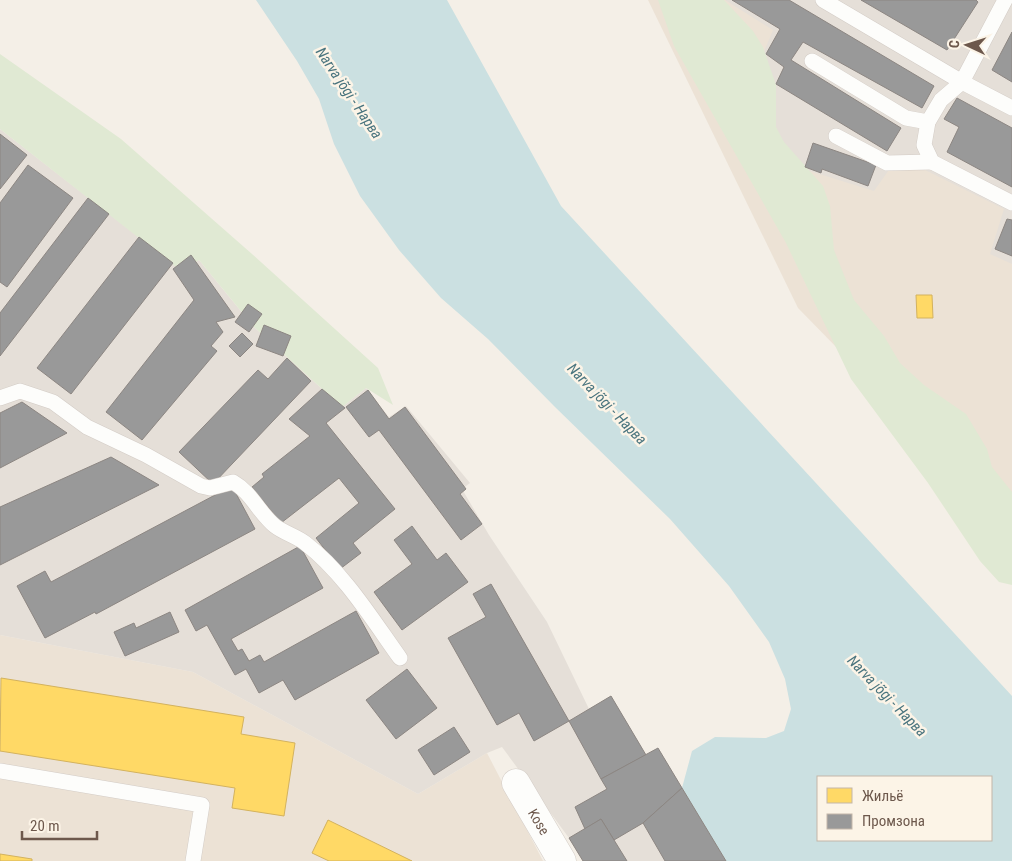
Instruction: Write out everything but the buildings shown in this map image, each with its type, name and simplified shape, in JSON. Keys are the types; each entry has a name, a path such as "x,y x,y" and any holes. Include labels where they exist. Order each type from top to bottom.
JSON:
{"street":[{"name":"Kose","path":"516,783 562,861"}],"lane":[{"path":"823,0 962,82 1012,108"},
{"path":"932,162 924,145 928,122 940,100 962,82 1005,0"},
{"path":"812,60 906,118 928,122"},
{"path":"836,136 888,163 932,162 1012,203"},
{"path":"0,398 20,391 53,402 87,427 146,455 201,486 210,488 233,482 242,487 274,525 304,542 328,564 363,606 400,658"},
{"path":"0,770 202,804 193,861"}],"shaded area":[{"path":"648,0 1012,0 1012,527 798,308"},
{"path":"725,0 1012,0 1012,264 990,254 1004,209 925,170 889,170 874,191 800,168 774,127 763,54 773,30"},
{"path":"0,129 181,270 199,260 254,327 342,407 366,388 389,417 406,406 470,483 462,489 489,535 547,622 589,709 611,696 646,755 658,748 726,861 583,861 569,838 502,747 487,753 418,794 193,672 0,635"},
{"path":"0,635 193,672 418,794 487,753 543,861 0,861"}],"green space":[{"path":"658,0 724,0 753,31 763,47 776,85 776,127 784,142 823,186 830,206 834,250 854,300 884,336 900,363 924,385 966,414 987,449 992,467 1012,492 1012,585 999,582 980,561 928,483 851,379 786,243 674,46"},
{"path":"0,54 121,139 252,254 378,368 393,405 366,388 342,407 254,327 199,260 181,271 0,129"}],"water":[{"name":"Narva jõgi - Нарва","path":"256,0 447,0 561,206 1012,696 1012,861 726,861 682,788 692,751 715,737 766,738 784,731 791,709 785,679 769,642 729,586 670,519 488,339 441,298 399,250 360,196 334,144 319,99 297,61"}]}
